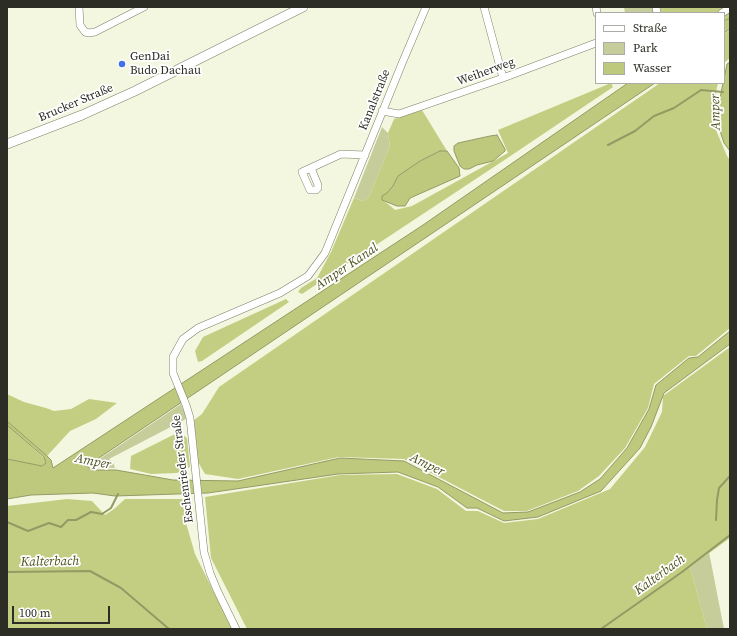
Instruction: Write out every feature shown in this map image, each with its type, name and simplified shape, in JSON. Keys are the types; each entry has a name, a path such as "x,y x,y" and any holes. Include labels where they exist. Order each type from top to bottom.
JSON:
{"main road":[{"name":"Brucker Straße","path":"7,144 82,115 122,97 303,7"}],"street":[{"path":"79,7 80,25 84,32 89,33 95,32 144,7"},
{"name":"Kanalstraße","path":"347,201 382,111 426,7"},
{"path":"484,7 503,78"},
{"name":"Weiherweg","path":"382,111 399,114 503,78 595,43"},
{"path":"311,168 341,154 365,155"},
{"name":"Eschenrieder Straße","path":"236,629 210,573 204,552 190,418 173,373 173,357 183,339 198,328 280,292 308,276 325,253 347,201"}],"green space":[{"path":"624,7 654,7 655,12 625,12"},
{"path":"382,127 388,133 390,146 369,197 363,201 354,198"},
{"path":"181,404 186,419 109,459 113,462 115,468 92,467 92,464"},
{"path":"709,552 724,629 707,629 690,567"}],"shaded area":[{"path":"660,7 730,7 730,18 725,20 725,12 661,12"},
{"path":"730,30 730,58 725,62 725,33"},
{"path":"609,84 612,84 613,87 302,294 298,292 301,288 317,278 331,252 354,198 363,201 369,197 390,146 388,133 394,119 422,110 447,151 440,151 420,161 398,176 393,186 382,200 395,210 412,206 508,153 498,130"},
{"path":"659,84 718,84 713,123 730,160 730,328 696,356 689,356 654,384 648,408 625,448 599,476 578,491 527,511 504,511 404,459 339,457 238,479 205,474 198,462 194,420 202,414 219,387"},
{"path":"286,299 289,302 202,361 198,362 195,351 203,337"},
{"path":"730,347 730,538 690,567 707,629 247,629 211,558 205,497 340,475 397,474 437,489 466,511 478,511 504,523 538,519 610,489 645,447 662,412 663,396"},
{"path":"7,394 24,402 54,411 71,409 89,399 117,403 96,419 70,431 47,456 8,422 7,423"},
{"path":"7,425 44,458 46,463 42,466 7,459"},
{"path":"179,432 187,438 190,467 177,473 151,474 130,469 131,456"},
{"path":"67,499 92,501 105,515 125,499 184,499 184,516 195,554 232,629 7,629 7,506"}],"water":[{"path":"730,18 730,29 725,32 725,20"},
{"path":"730,62 730,151 724,143 717,122 723,84 725,84 727,64"},
{"path":"627,84 654,84 87,466 92,470 116,470 173,480 238,481 340,458 404,461 503,513 528,512 580,492 600,479 627,448 649,409 656,385 689,358 698,357 730,331 730,344 664,393 651,427 640,448 601,491 538,517 504,521 477,508 467,508 438,487 398,472 338,474 208,493 115,496 93,493 31,495 7,499 7,459 42,466 46,463 44,457 7,425 8,422 51,460 53,468 423,225"},
{"path":"497,135 505,151 493,161 477,165 469,169 464,169 460,166 454,151 454,146 458,143"},
{"path":"440,151 447,151 459,168 460,176 410,198 405,206 397,206 382,200 382,196 393,186 398,176 420,161"}],"waterway":[{"name":"Amper","path":"608,145 635,131 654,116 674,108 701,90 723,92"},
{"path":"716,520 719,488 730,476"},
{"path":"7,522 28,531 49,523 61,527 68,520 76,520 91,512 102,514 111,508 118,494"},
{"name":"Kalterbach","path":"601,629 682,572 730,535"},
{"name":"Kalterbach","path":"7,572 90,571 121,588 169,629"}],"place":[{"name":"GenDai Budo Dachau","path":"122,64"}],"water label":[{"name":"Amper Kanal","path":"347,267"}]}
